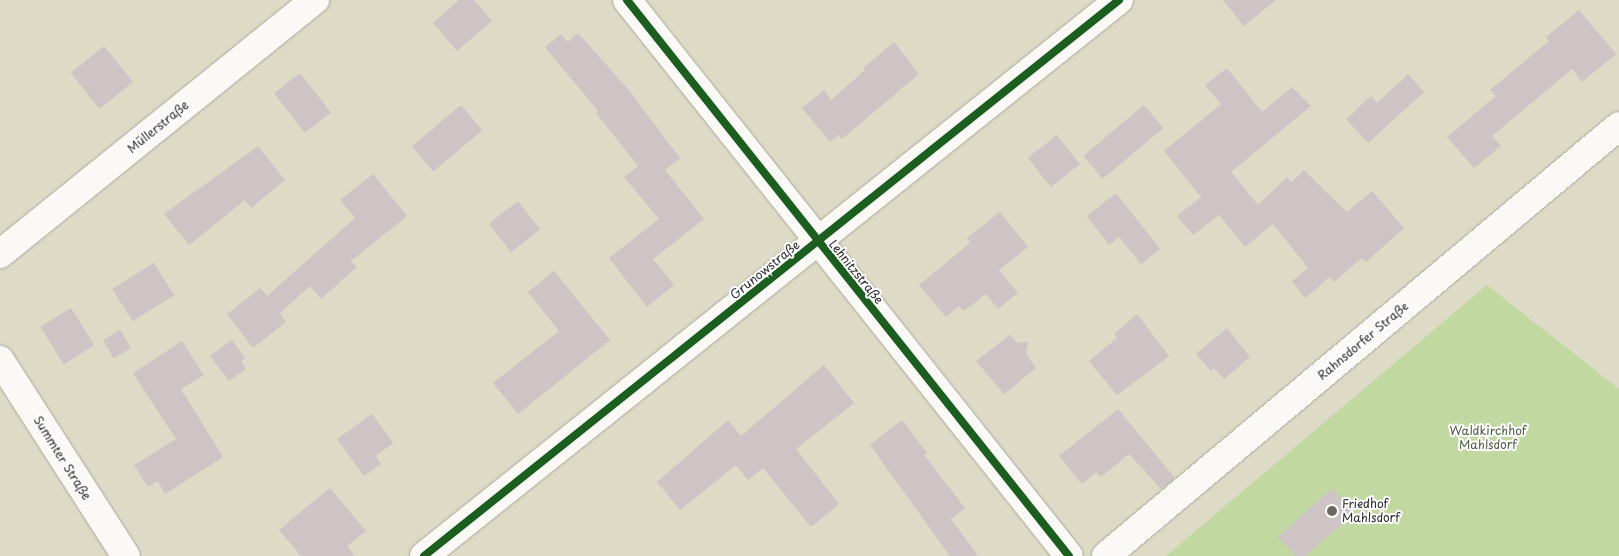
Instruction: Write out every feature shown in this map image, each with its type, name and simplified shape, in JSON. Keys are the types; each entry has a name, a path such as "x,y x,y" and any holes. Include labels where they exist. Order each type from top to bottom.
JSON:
{"street":[{"name":"Müllerstraße","path":"0,254 315,0"},
{"name":"Lehnitzstraße","path":"627,0 1069,556"},
{"name":"Grunowstraße","path":"424,556 1119,0"},
{"name":"Rahnsdorfer Straße","path":"1106,556 1619,126"},
{"name":"Summter Straße","path":"0,360 126,556"}],"green space":[{"name":"Waldkirchhof Mahlsdorf","path":"1487,285 1619,389 1619,556 1166,556"}],"building":[{"path":"459,0 474,0 492,21 457,51 433,23"},
{"path":"1223,0 1276,0 1244,26"},
{"path":"1579,10 1616,54 1582,82 1572,69 1492,136 1501,146 1474,168 1447,137 1496,96 1490,90 1549,41 1546,37"},
{"path":"578,33 627,88 680,158 665,170 704,219 653,259 674,285 647,307 609,258 659,219 624,177 638,166 596,113 598,111 545,47 561,34 568,42"},
{"path":"894,42 919,74 842,139 839,135 830,142 802,108 824,90 831,100 865,70 863,68"},
{"path":"104,46 133,82 100,109 71,73"},
{"path":"1227,68 1262,112 1292,87 1311,106 1231,172 1258,205 1287,177 1291,182 1304,170 1347,212 1372,191 1404,228 1366,262 1362,258 1334,282 1330,277 1305,298 1292,281 1308,268 1273,224 1245,247 1219,215 1193,235 1177,216 1201,197 1164,151 1221,104 1205,85"},
{"path":"300,73 331,112 305,133 274,93"},
{"path":"1408,74 1424,92 1368,143 1346,119 1371,96 1377,103"},
{"path":"461,105 482,130 433,171 412,146"},
{"path":"1144,105 1163,128 1103,179 1083,156"},
{"path":"1057,135 1080,164 1051,187 1028,158"},
{"path":"258,146 285,180 251,208 245,200 189,245 164,214"},
{"path":"373,174 407,216 351,261 357,267 321,299 310,286 280,313 286,322 253,348 227,314 260,288 267,296 355,218 340,200"},
{"path":"1116,193 1160,249 1141,264 1119,237 1109,245 1087,216"},
{"path":"518,201 540,229 511,252 489,224"},
{"path":"1000,212 1028,247 999,270 1018,293 998,309 986,294 964,311 959,306 946,317 919,285 970,243 967,238"},
{"path":"154,263 174,295 133,321 112,289"},
{"path":"554,271 610,340 518,414 493,383 559,331 528,292"},
{"path":"71,308 94,345 64,364 40,327"},
{"path":"1137,314 1169,356 1117,395 1089,361 1117,338 1114,334"},
{"path":"1227,328 1250,357 1224,379 1214,368 1211,371 1196,354"},
{"path":"120,330 131,348 114,358 103,340"},
{"path":"1010,335 1017,343 1028,342 1026,354 1036,368 1004,394 976,361"},
{"path":"232,340 245,358 241,361 246,369 229,381 210,356"},
{"path":"182,341 204,375 181,389 223,457 165,494 158,481 148,487 134,465 176,439 133,373"},
{"path":"824,365 854,403 796,449 839,504 811,527 763,468 748,480 736,465 680,510 657,482 728,420 741,436"},
{"path":"1118,409 1175,478 1161,489 1129,454 1101,477 1096,472 1082,484 1059,456"},
{"path":"372,414 393,443 376,456 381,464 364,476 337,439"},
{"path":"902,420 927,453 924,455 965,508 951,519 978,556 950,556 870,445"},
{"path":"330,488 366,531 347,546 355,556 301,556 279,530"},
{"path":"1332,488 1354,514 1305,556 1296,556 1278,537"}],"cycle path":[{"path":"627,0 1069,556"},
{"path":"424,556 1119,0"}],"place":[{"name":"Friedhof Mahlsdorf","path":"1332,511"}]}
